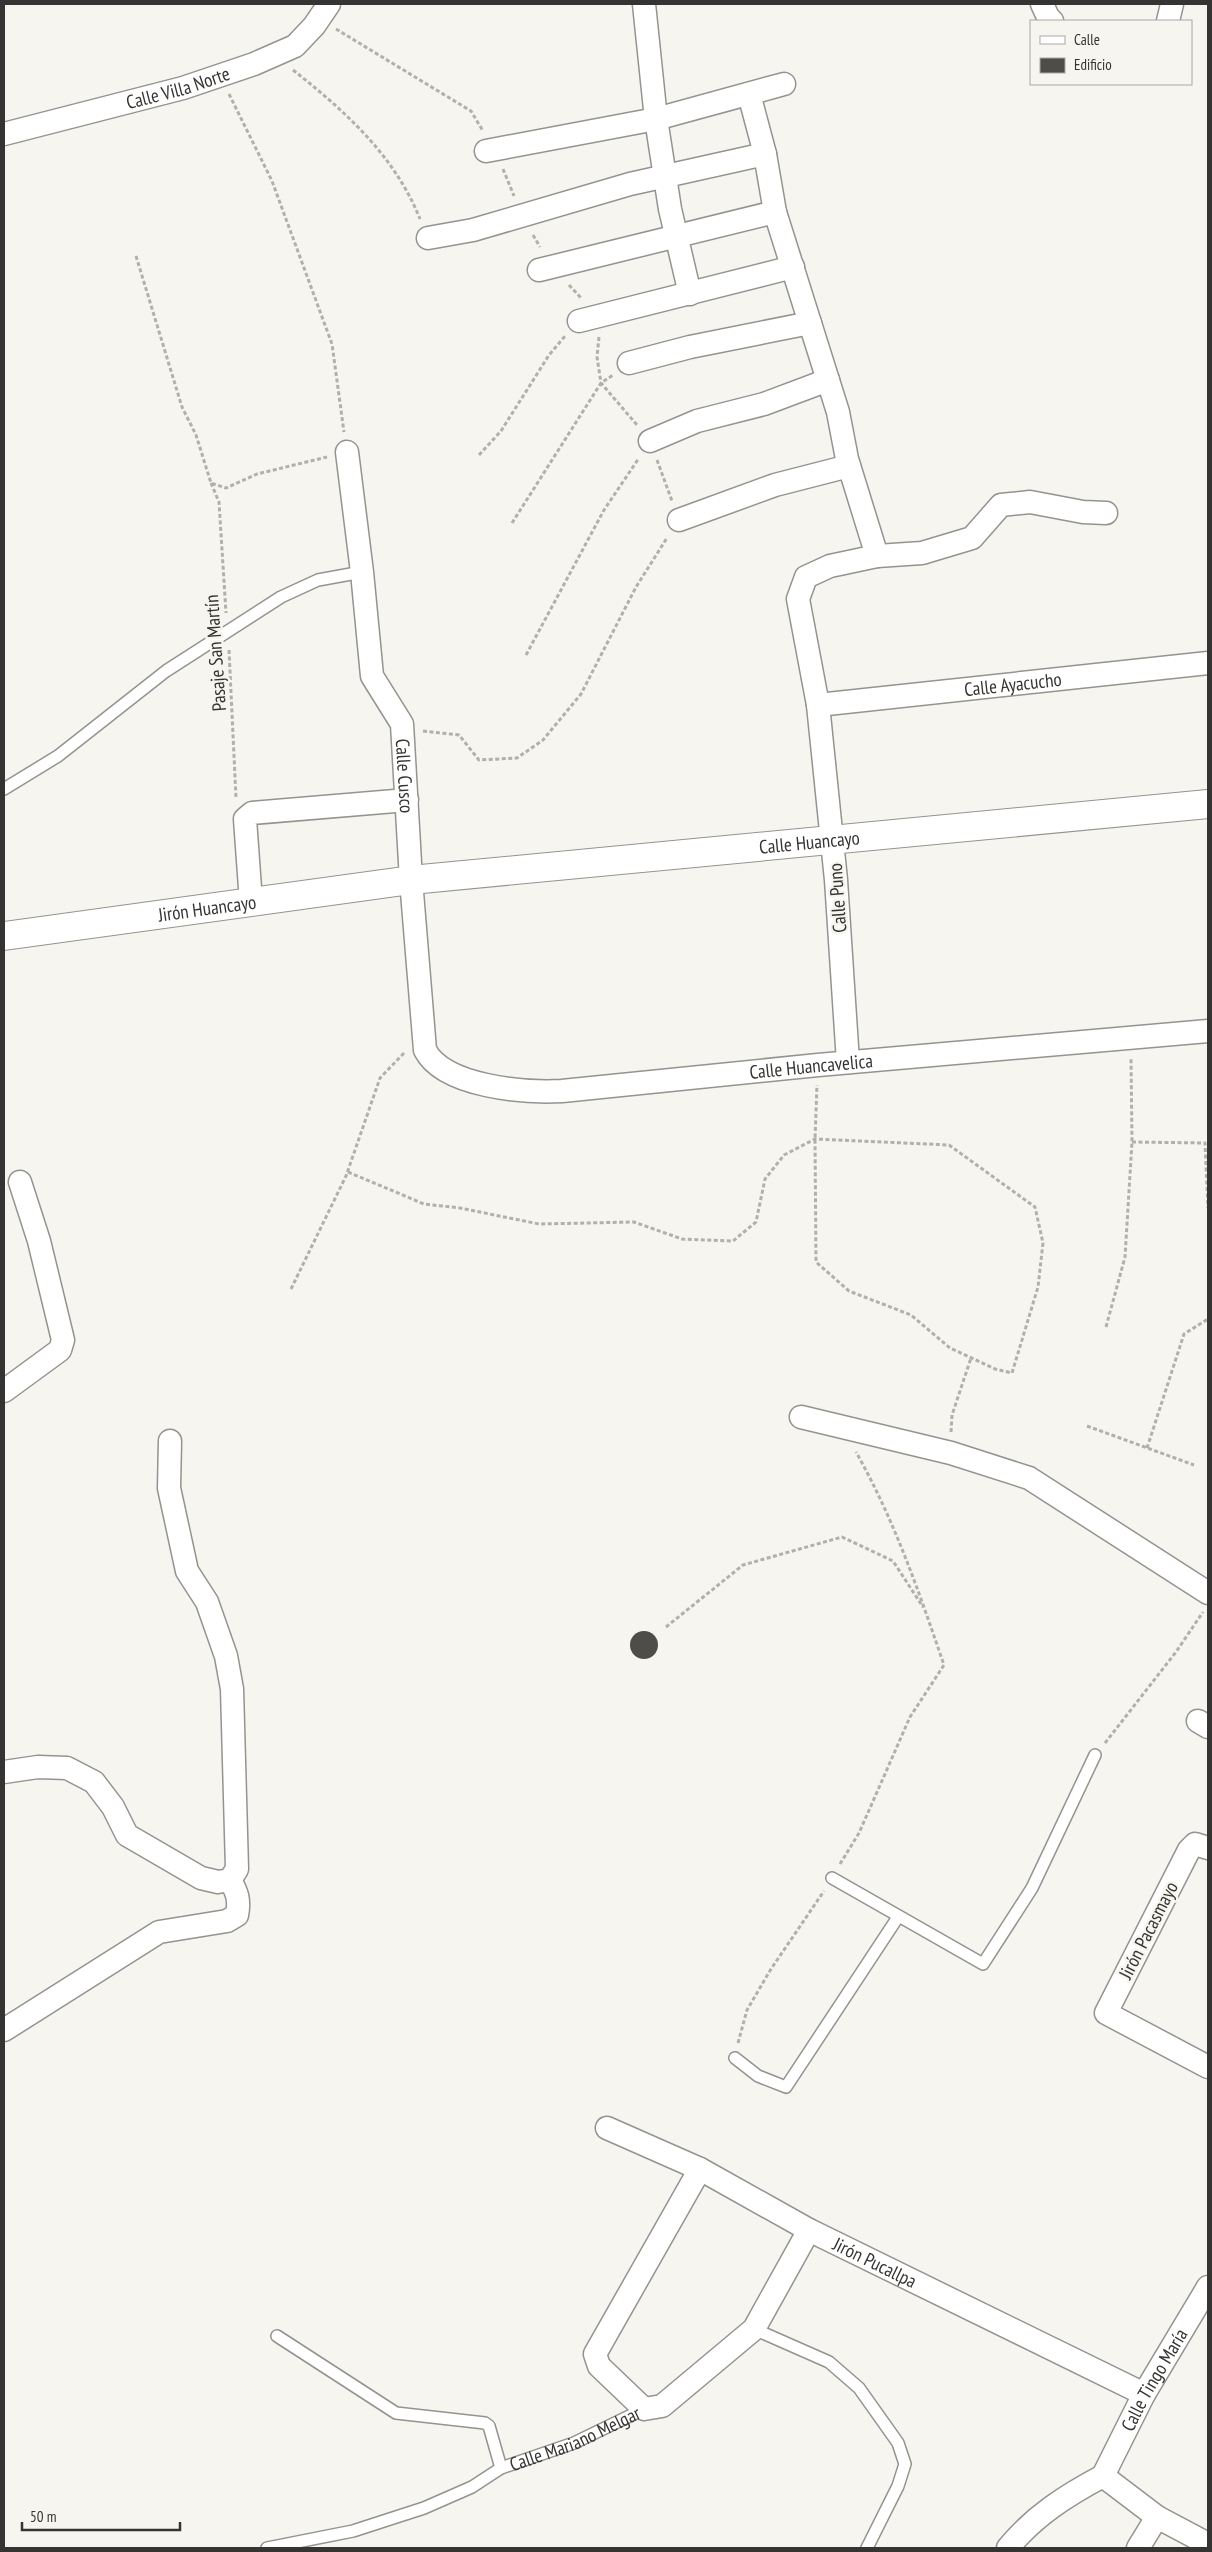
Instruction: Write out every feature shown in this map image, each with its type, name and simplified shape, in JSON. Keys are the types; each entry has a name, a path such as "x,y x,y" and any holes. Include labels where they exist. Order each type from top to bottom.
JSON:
{"street":[{"path":"644,4 656,120 676,236 690,294"},
{"path":"1042,4 1051,20"},
{"path":"1168,20 1172,4"},
{"name":"Calle Villa Norte","path":"4,134 183,88 220,76 295,46 324,11"},
{"path":"490,150 656,120 784,84"},
{"path":"749,94 765,154 774,212 838,412 849,466 877,556 922,553 972,538 1001,505 1030,502 1083,512 1106,513"},
{"path":"428,238 473,230 630,184 765,154"},
{"path":"544,268 774,212"},
{"path":"590,318 793,268"},
{"path":"629,363 690,347 810,323"},
{"path":"650,441 697,421 764,404 828,380"},
{"name":"Calle Cusco","path":"347,452 362,572 372,676 402,724 411,880 425,1041"},
{"path":"679,520 775,485 849,466"},
{"name":"Calle Puno","path":"848,1062 832,841 818,705 798,600 806,577 830,566 877,556"},
{"name":"Calle Ayacucho","path":"818,705 1208,664"},
{"path":"251,902 245,819 252,814 407,800"},
{"name":"Calle Huancayo","path":"411,880 1208,804"},
{"name":"Jirón Huancayo","path":"4,936 411,880"},
{"name":"Calle Huancavelica","path":"425,1041 434,1062 442,1068 496,1087 545,1092 848,1062 1208,1030"},
{"path":"4,1391 60,1350 63,1340 40,1241 20,1182"},
{"path":"801,1417 842,1425 951,1453 1030,1478 1206,1602"},
{"path":"170,1441 168,1488 187,1571 207,1602 226,1656 232,1689 237,1868 230,1880"},
{"path":"4,1772 38,1767 67,1768 94,1782 113,1807 127,1835 201,1878 218,1882 230,1880"},
{"name":"Jirón Pacasmayo","path":"1202,1846 1189,1850 1106,2014 1208,2067"},
{"path":"4,2030 159,1932 227,1921 237,1915 239,1905 238,1892 230,1880"},
{"name":"Jirón Pucallpa","path":"607,2128 700,2168 809,2230 1144,2394"},
{"path":"644,2409 599,2366 595,2354 700,2168"},
{"name":"Calle Mariano Melgar","path":"644,2409 662,2406 754,2329 809,2230"},
{"name":"Calle Tingo María","path":"1103,2476 1144,2394 1208,2287"},
{"path":"1008,2548 1020,2533 1063,2498 1103,2476 1157,2517 1208,2544"},
{"path":"1138,2548 1157,2517"}],"lane":[{"path":"4,789 58,756 166,671 281,597 318,580 362,572"},
{"path":"832,1878 983,1964 1032,1888 1095,1755"},
{"path":"735,2058 758,2076 786,2087 898,1917"},
{"path":"754,2329 829,2362 858,2388 898,2443 905,2464 898,2486 867,2548"},
{"path":"277,2336 396,2412 485,2423 490,2426 501,2468"},
{"name":"Calle Mariano Melgar","path":"267,2548 353,2531 424,2508 472,2487 501,2468 574,2443 644,2409"}],"path":[{"path":"324,11 471,111 522,215 544,268 590,318 601,383 650,441 679,520 636,588 581,694 543,740 517,758 479,760 459,735 424,731 403,733"},
{"path":"274,55 335,103 387,158 413,201 428,238"},
{"path":"211,483 226,488 257,474 347,452 332,344 272,181 220,76"},
{"name":"Pasaje San Martín","path":"136,256 182,407 196,435 218,502 228,630 237,815 245,819"},
{"path":"479,454 501,431 549,355 590,318"},
{"path":"512,523 601,383 629,363"},
{"path":"526,655 604,510 650,441"},
{"path":"1106,1327 1125,1257 1132,1142 1130,1038"},
{"path":"291,1288 348,1172 380,1078 425,1041"},
{"path":"348,1172 424,1204 460,1208 539,1224 634,1222 682,1239 733,1241 756,1222 765,1179 784,1156 815,1140 949,1145 1035,1207 1043,1243 1038,1287 1012,1373 995,1369 950,1348 911,1316 849,1291 816,1262 815,1140 818,1065"},
{"path":"1132,1142 1205,1143 1208,1208"},
{"path":"1147,1448 1184,1334 1208,1318"},
{"path":"951,1453 952,1415 971,1358"},
{"path":"735,2058 747,2010 771,1969 832,1878 859,1833 910,1717 944,1664 925,1609 879,1491 842,1425"},
{"path":"1087,1426 1194,1465"},
{"path":"666,1627 743,1565 842,1537 893,1561 914,1596 925,1609"},
{"path":"1095,1755 1176,1652 1206,1602"}],"building":[{"path":"644,1631 654,1635 658,1645 654,1655 644,1659 634,1655 630,1645 634,1635"}]}
